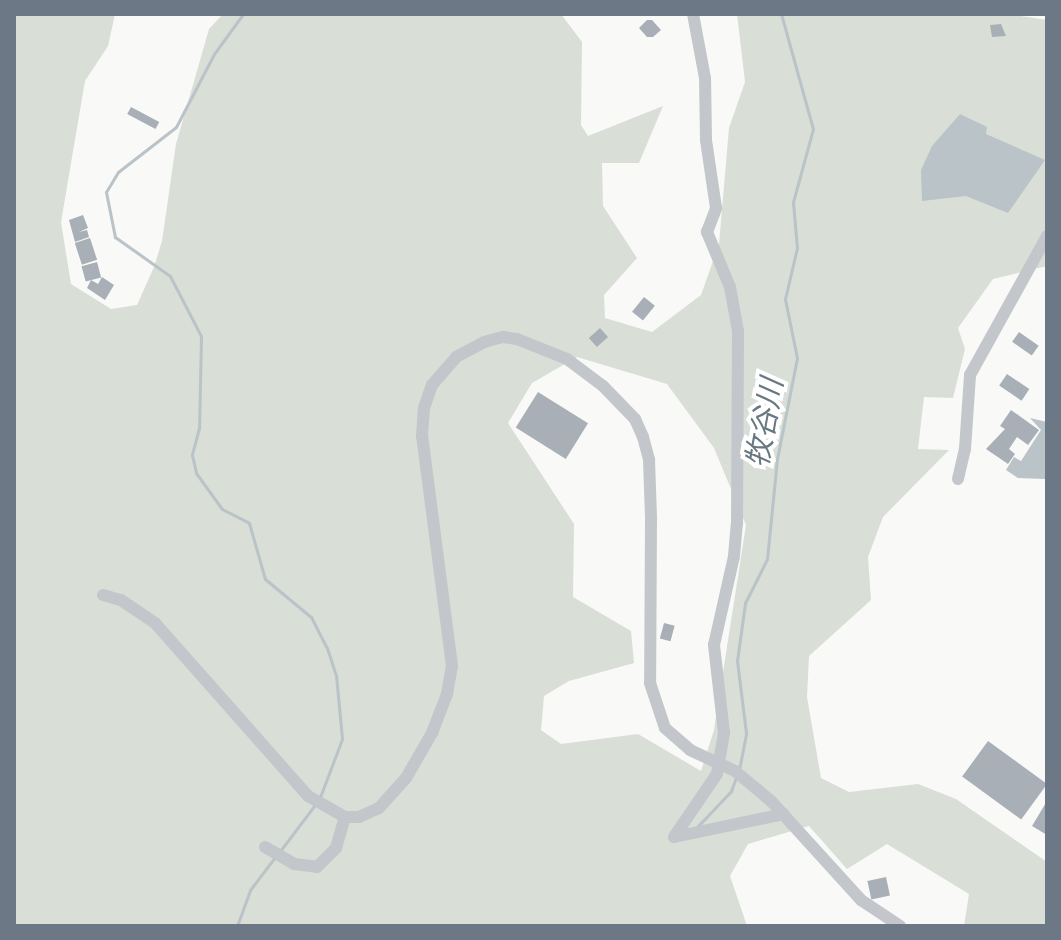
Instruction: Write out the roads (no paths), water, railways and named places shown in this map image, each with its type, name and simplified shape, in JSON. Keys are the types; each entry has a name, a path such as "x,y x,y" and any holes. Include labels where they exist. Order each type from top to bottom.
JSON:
{"street":[{"path":"693,14 705,78 707,152 716,208 707,232 730,287 738,331 737,524 734,556 714,645 724,733 717,774 674,837 784,814"},
{"path":"958,479 965,449 970,375 1047,236"},
{"path":"103,595 121,600 155,623 297,783 323,807 345,817 370,814 395,793 422,752 444,704 452,666 422,436 424,408 443,369 470,348 503,337 532,343 567,359 621,402 643,437 649,460 651,518 650,683 665,728 690,750 735,771 771,801 861,900 900,926"},
{"path":"267,848 294,864 309,868 330,858 345,817"}],"waterway":[{"path":"243,14 214,54 176,127 118,172 106,192 115,237 170,276 201,336 199,428 192,455 196,473 222,509 249,523 265,579 311,617 327,648 336,675 342,739 319,800"},
{"name":"牧谷川","path":"739,770 746,733 737,661 745,603 767,559 777,459 797,358 785,299 797,248 793,202 813,129 781,14"},
{"name":"牧谷川","path":"697,827 731,791 736,777"},
{"path":"280,851 314,806"},
{"path":"237,926 250,890 275,857"}]}
